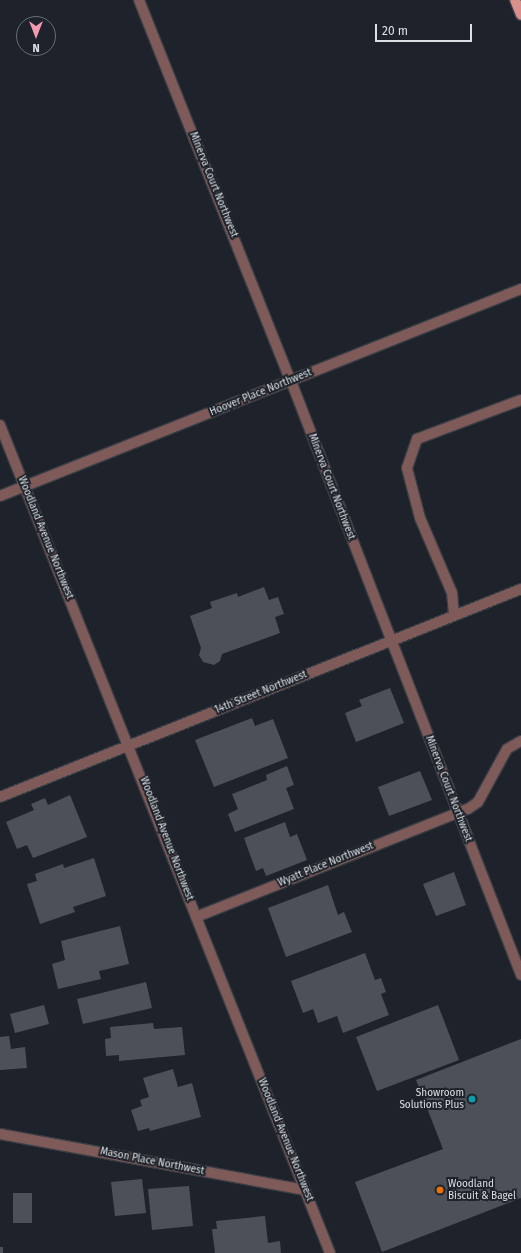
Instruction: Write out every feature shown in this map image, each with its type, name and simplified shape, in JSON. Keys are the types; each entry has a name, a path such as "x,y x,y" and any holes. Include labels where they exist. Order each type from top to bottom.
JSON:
{"main road":[{"path":"515,0 521,15"}],"street":[{"name":"Minerva Court Northwest","path":"139,0 291,381 390,641 521,975"},
{"name":"Hoover Place Northwest","path":"0,496 521,289"},
{"path":"454,615 452,593 420,518 407,468 417,439 521,400"},
{"name":"Woodland Avenue Northwest","path":"0,425 130,746 196,917 330,1253"},
{"name":"14th Street Northwest","path":"0,797 521,589"},
{"name":"Wyatt Place Northwest","path":"196,917 457,814 478,802 507,748 521,741"},
{"name":"Mason Place Northwest","path":"0,1134 305,1190"}],"building":[{"path":"264,587 269,600 278,597 284,614 275,617 280,633 222,654 220,661 214,665 203,662 199,655 201,648 190,616 212,608 210,602 237,593 238,597"},
{"path":"390,688 404,723 356,742 345,713 362,706 359,700"},
{"path":"252,718 255,726 273,719 288,758 214,787 195,740"},
{"path":"287,766 294,785 286,788 294,809 235,832 228,814 238,809 232,794 267,780 266,775"},
{"path":"420,771 432,800 389,816 378,787"},
{"path":"70,795 87,837 33,858 27,845 17,849 6,822 34,810 31,804 45,798 48,805"},
{"path":"285,822 290,837 297,834 307,860 266,876 263,868 256,871 244,838"},
{"path":"94,858 106,896 73,907 75,912 40,924 27,884 37,881 35,874 63,864 64,868"},
{"path":"454,872 466,905 436,916 423,884"},
{"path":"328,885 338,915 344,912 352,932 286,957 268,908"},
{"path":"120,926 129,964 99,971 101,979 58,989 52,964 65,960 61,941"},
{"path":"365,953 375,980 381,978 386,992 381,994 389,1015 343,1033 337,1016 318,1023 313,1009 303,1013 291,981"},
{"path":"146,982 152,1008 83,1024 77,999"},
{"path":"44,1005 49,1024 15,1033 10,1014"},
{"path":"438,1005 459,1060 377,1091 356,1037"},
{"path":"153,1023 154,1029 182,1027 185,1055 119,1061 119,1055 106,1056 105,1039 111,1038 110,1027"},
{"path":"9,1036 11,1049 25,1047 27,1068 0,1070 0,1037"},
{"name":"Woodland Biscuit & Bagel","path":"521,1039 521,1198 382,1252 355,1182 443,1149 416,1080"},
{"path":"173,1069 178,1087 192,1083 201,1117 150,1131 149,1128 138,1131 131,1110 142,1106 140,1100 149,1097 143,1078"},
{"path":"142,1179 146,1213 115,1216 111,1182"},
{"path":"189,1186 193,1226 152,1230 148,1189"},
{"path":"13,1193 32,1193 32,1223 13,1223"},
{"path":"265,1216 268,1243 280,1241 281,1253 215,1253 212,1229 217,1229 216,1221"},
{"path":"0,1247 3,1247 3,1253 0,1253"}],"place":[{"name":"Showroom Solutions Plus","path":"472,1099"},
{"name":"Woodland Biscuit & Bagel","path":"440,1190"}]}
